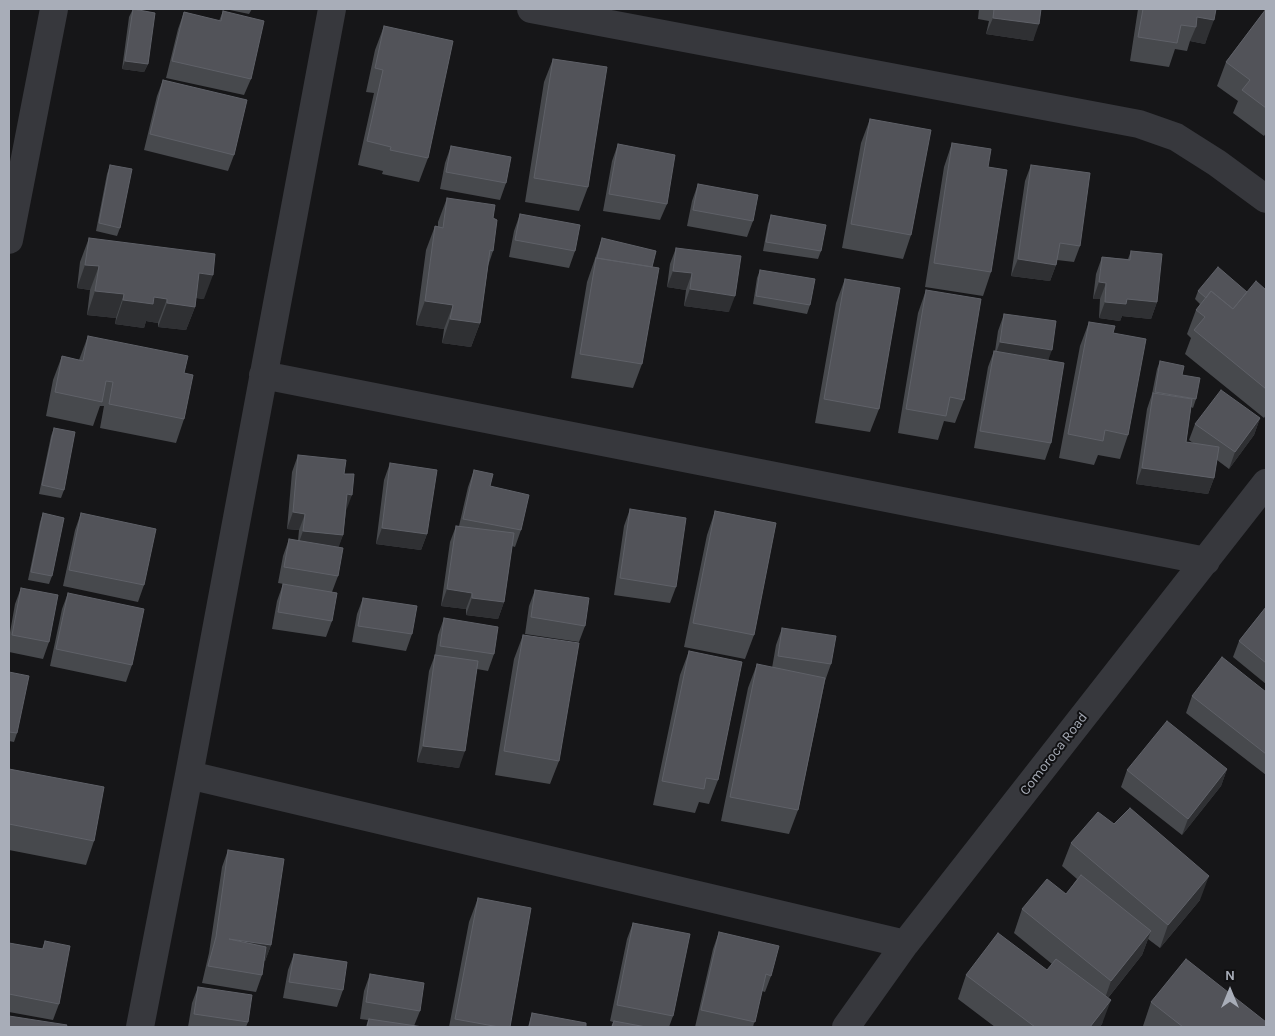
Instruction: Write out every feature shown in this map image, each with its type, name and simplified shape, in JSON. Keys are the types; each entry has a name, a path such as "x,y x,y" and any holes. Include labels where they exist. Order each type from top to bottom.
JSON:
{"street":[{"path":"9,240 54,9"},
{"path":"140,1027 190,775 332,9"},
{"path":"531,9 1139,124 1176,137 1217,163 1266,199"},
{"path":"263,375 1206,561"},
{"name":"Comoroca Road","path":"846,1027 905,944 1266,483"},
{"path":"190,775 905,944"}],"building":[{"path":"133,9 155,13 148,64 125,61"},
{"path":"994,9 1041,9 1039,24 993,18"},
{"path":"1143,9 1216,9 1214,20 1197,17 1196,27 1181,25 1177,43 1138,37"},
{"path":"1266,9 1266,108 1242,90 1250,80 1226,62"},
{"path":"223,11 264,21 251,79 172,61 184,12 221,21"},
{"path":"384,26 453,41 428,158 390,150 391,147 367,141 383,70 375,68"},
{"path":"553,59 607,67 588,187 534,178"},
{"path":"163,80 247,100 234,155 150,134"},
{"path":"870,119 931,130 911,235 851,224"},
{"path":"952,143 991,149 988,167 1007,170 991,272 934,263"},
{"path":"618,144 675,155 667,204 609,194"},
{"path":"451,146 511,157 506,183 446,172"},
{"path":"110,165 132,169 120,228 99,223"},
{"path":"1031,165 1090,173 1080,246 1060,243 1056,265 1018,259"},
{"path":"698,184 758,195 753,221 693,210"},
{"path":"447,198 495,205 493,218 497,220 493,251 490,250 480,323 450,319 453,305 425,301 435,226 443,228"},
{"path":"520,214 580,225 575,251 515,240"},
{"path":"771,215 826,225 821,251 766,242"},
{"path":"89,238 215,254 213,275 199,273 195,307 167,303 167,299 154,297 153,304 123,300 124,294 95,291 99,266 85,265"},
{"path":"602,238 656,251 652,267 597,258"},
{"path":"676,248 741,256 735,296 690,289 692,273 673,271"},
{"path":"1131,251 1162,254 1157,302 1127,299 1126,304 1105,302 1106,283 1099,282 1102,257 1130,260"},
{"path":"596,258 659,268 642,364 580,354"},
{"path":"1218,267 1247,292 1233,309 1211,291 1206,298 1198,291"},
{"path":"760,270 815,279 810,305 756,296"},
{"path":"845,279 900,288 879,409 824,399"},
{"path":"1256,281 1266,290 1266,389 1194,330 1205,317 1196,310 1211,291 1233,309"},
{"path":"926,290 981,299 964,400 950,397 946,416 906,409"},
{"path":"1004,314 1056,321 1052,350 1000,342"},
{"path":"1089,322 1115,326 1113,333 1146,339 1128,435 1105,430 1103,441 1068,434"},
{"path":"88,336 188,356 184,373 193,375 184,419 109,404 113,382 106,381 102,402 55,392 62,356 83,361"},
{"path":"994,351 1064,363 1051,443 980,431"},
{"path":"1160,361 1184,366 1182,375 1200,378 1196,399 1155,392"},
{"path":"1221,390 1260,418 1235,452 1195,424"},
{"path":"1153,393 1192,399 1186,442 1219,447 1214,478 1142,468"},
{"path":"54,428 75,432 64,490 42,485"},
{"path":"298,455 346,460 344,474 354,474 352,495 347,494 343,535 303,531 305,514 293,512"},
{"path":"390,463 437,470 427,534 382,528"},
{"path":"474,470 493,474 490,486 529,495 521,530 463,519"},
{"path":"630,509 686,518 676,587 620,578"},
{"path":"715,511 776,523 754,635 693,623"},
{"path":"43,513 64,518 52,576 31,572"},
{"path":"81,513 156,529 144,585 69,570"},
{"path":"456,526 514,533 504,602 472,598 472,593 447,589"},
{"path":"289,539 343,548 338,576 284,567"},
{"path":"283,584 337,593 332,621 278,612"},
{"path":"21,588 58,595 49,642 12,635"},
{"path":"535,590 589,598 585,626 531,617"},
{"path":"68,593 144,609 132,665 56,649"},
{"path":"363,598 417,606 412,634 358,626"},
{"path":"1266,607 1266,663 1239,641"},
{"path":"444,618 498,627 494,654 440,646"},
{"path":"782,628 836,636 831,664 778,656"},
{"path":"523,635 579,643 559,761 504,751"},
{"path":"689,651 742,662 718,780 706,778 704,789 662,781"},
{"path":"435,655 478,661 465,751 423,746"},
{"path":"1222,657 1266,692 1266,754 1192,696"},
{"path":"757,664 825,678 798,810 730,797"},
{"path":"9,672 29,676 17,733 9,732"},
{"path":"1167,721 1227,769 1188,819 1127,770"},
{"path":"9,769 104,787 94,841 9,824"},
{"path":"1130,808 1209,876 1168,925 1071,843 1098,812 1114,824"},
{"path":"228,850 284,859 271,945 229,939 266,947 262,975 208,966 216,937"},
{"path":"1081,875 1151,931 1111,981 1022,909 1047,879 1066,894"},
{"path":"478,898 531,908 510,1027 499,1027 455,1019"},
{"path":"633,923 690,934 673,1016 617,1005"},
{"path":"719,932 779,946 771,976 766,974 755,1022 701,1010"},
{"path":"998,933 1047,970 1056,959 1111,1000 1090,1027 1035,1027 966,975"},
{"path":"45,941 70,946 59,1004 9,994 9,943 43,949"},
{"path":"294,954 347,962 343,990 289,982"},
{"path":"1186,959 1266,1022 1266,1027 1183,1027 1151,1002"},
{"path":"370,974 424,983 420,1011 366,1002"},
{"path":"198,987 252,995 248,1022 194,1014"},
{"path":"532,1013 586,1023 586,1027 529,1027"},
{"path":"9,1016 67,1025 66,1027 9,1027"},
{"path":"369,1019 423,1027 367,1027"},
{"path":"614,1021 646,1027 612,1027"}]}
